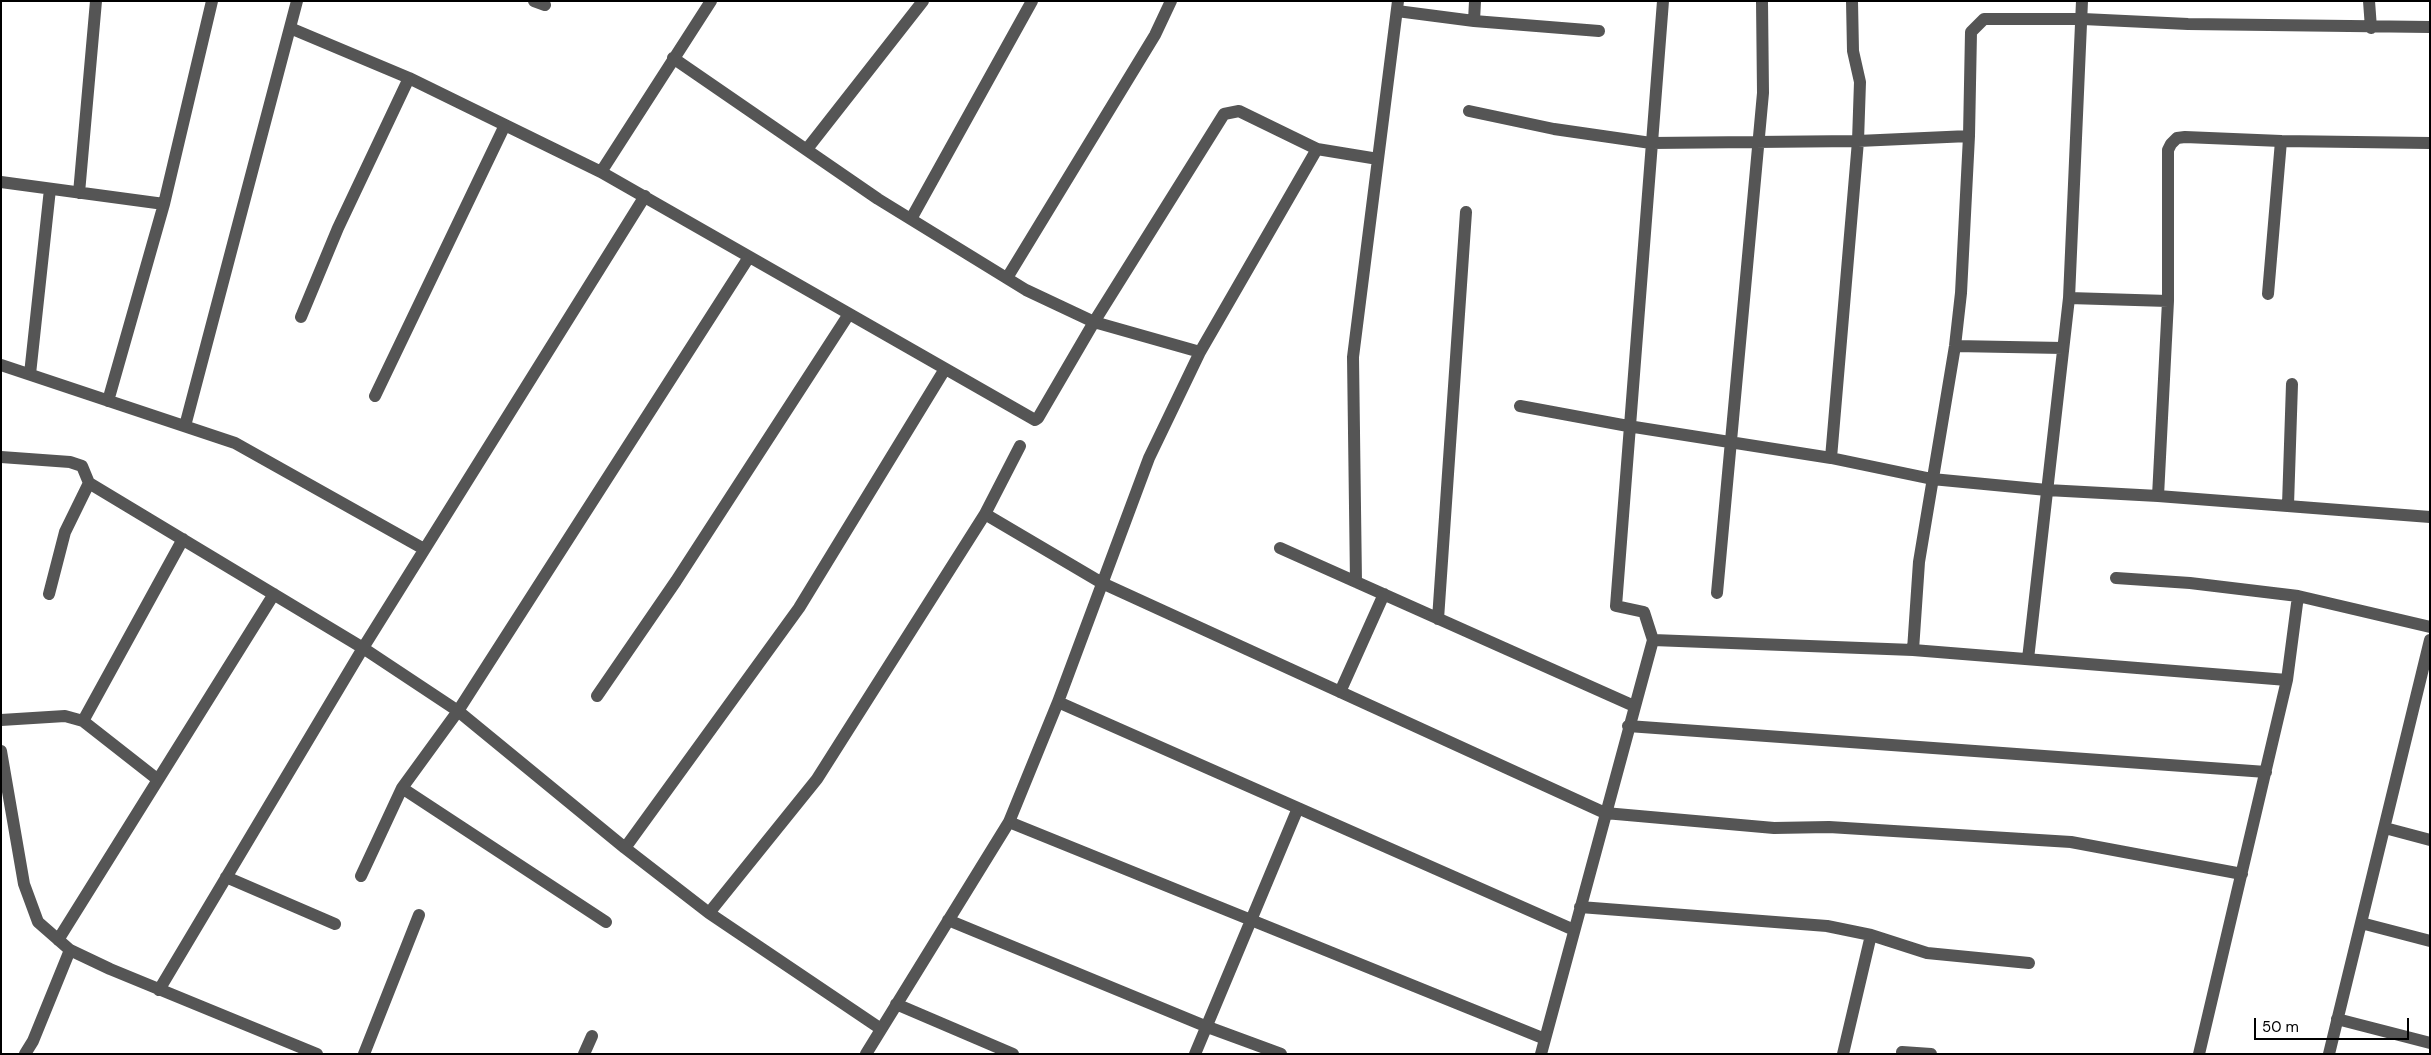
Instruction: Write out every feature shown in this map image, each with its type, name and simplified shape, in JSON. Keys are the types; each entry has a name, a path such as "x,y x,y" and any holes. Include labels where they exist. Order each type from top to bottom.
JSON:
{"street":[{"path":"79,193 96,1"},
{"path":"108,401 164,204 212,1"},
{"path":"185,426 297,1"},
{"path":"601,172 711,1"},
{"path":"807,149 923,1"},
{"path":"911,219 1032,1"},
{"path":"1008,278 1154,35 1171,1"},
{"path":"1474,21 1475,1"},
{"path":"1541,1054 1628,726 1653,640 1644,612 1616,606 1628,426 1663,1"},
{"path":"1717,593 1764,93 1761,25 1762,1"},
{"path":"1831,458 1858,141 1860,82 1852,51 1852,1"},
{"path":"2028,659 2069,298 2083,19 2082,1"},
{"path":"2369,1 2371,28"},
{"path":"1356,582 1353,357 1398,6 1474,21 1599,31"},
{"path":"1913,650 1919,562 1955,346 1961,293 1969,136 1971,32 1984,19 2083,19 2188,24 2371,28 2430,27"},
{"path":"290,28 409,78 601,172 1035,420 1038,418 1094,322 1224,114 1239,111 1317,149 1378,159"},
{"path":"673,58 911,219 1008,278 1094,322 1200,352"},
{"path":"301,316 338,228 409,78"},
{"path":"1469,111 1554,129 1652,143 1858,141 1969,136"},
{"path":"375,396 505,125"},
{"path":"2158,496 2168,301 2168,150 2171,144 2177,138 2185,137 2281,141 2430,143"},
{"path":"2268,294 2281,141"},
{"path":"866,1054 1009,822 1058,702 1149,458 1200,352 1317,149"},
{"path":"1,182 164,204"},
{"path":"30,374 50,189"},
{"path":"159,990 363,648 644,196"},
{"path":"1438,619 1466,212"},
{"path":"361,876 402,788 458,711 750,257"},
{"path":"2069,298 2168,301"},
{"path":"597,696 676,582 849,314"},
{"path":"1955,346 2063,348"},
{"path":"1,364 235,444 424,549"},
{"path":"625,848 799,608 945,369"},
{"path":"2288,505 2292,384"},
{"path":"1520,406 1628,426 1831,458 1932,479 2046,490 2288,505 2430,517"},
{"path":"709,912 817,779 985,514 1020,446"},
{"path":"1,457 70,462 82,466 89,483 363,648 458,711 625,848 709,912 881,1029"},
{"path":"48,594 65,532 89,483"},
{"path":"985,514 1102,583 1605,813 1774,828 1829,827 2071,842 2242,874"},
{"path":"83,721 183,540"},
{"path":"1280,548 1634,706"},
{"path":"2116,578 2190,583 2298,596 2430,627"},
{"path":"58,940 274,594"},
{"path":"1340,692 1384,594"},
{"path":"2199,1054 2287,680 2298,596"},
{"path":"1653,640 1913,650 2287,680"},
{"path":"2329,1054 2430,640"},
{"path":"1058,702 1574,930"},
{"path":"1,720 65,716 83,721 157,779"},
{"path":"1628,726 2266,772"},
{"path":"1,751 24,884 38,922 70,950 293,1050 317,1054"},
{"path":"402,788 606,922"},
{"path":"1194,1054 1298,808"},
{"path":"1009,822 1545,1039"},
{"path":"2385,828 2430,840"},
{"path":"226,878 335,924"},
{"path":"1580,908 1827,926 1871,935 1927,953 2029,963"},
{"path":"364,1054 419,915"},
{"path":"948,920 1205,1026 1281,1054"},
{"path":"2361,923 2430,941"},
{"path":"1843,1054 1871,935"},
{"path":"25,1054 33,1042 70,950"},
{"path":"896,1004 1013,1054"},
{"path":"2337,1020 2430,1043"},
{"path":"584,1054 592,1036"},
{"path":"1902,1052 1931,1054"}]}
